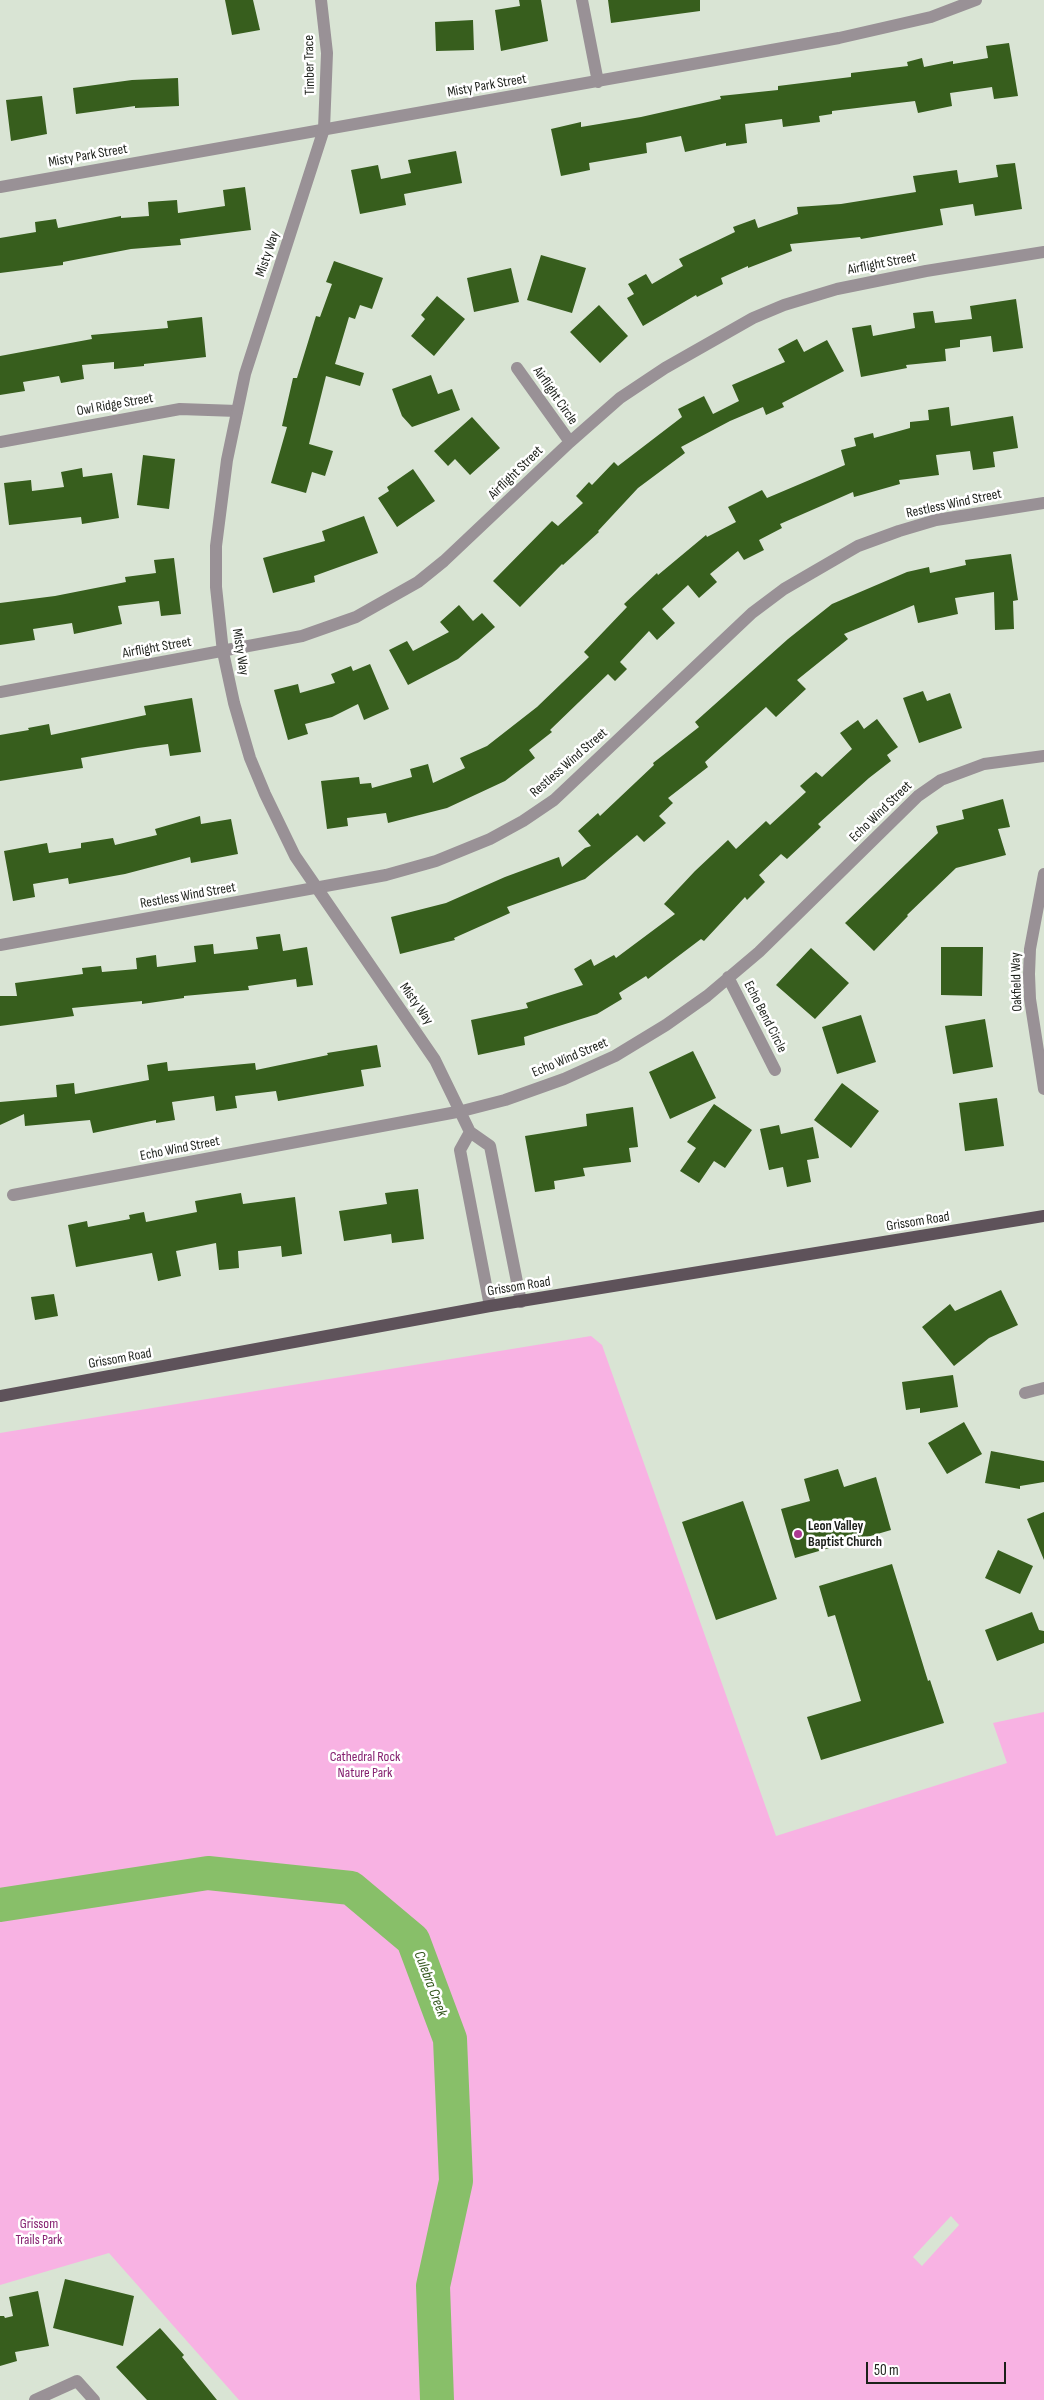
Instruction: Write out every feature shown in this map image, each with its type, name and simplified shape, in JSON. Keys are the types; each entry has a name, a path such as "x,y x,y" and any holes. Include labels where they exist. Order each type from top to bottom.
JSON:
{"main road":[{"name":"Grissom Road","path":"0,1396 490,1306 1044,1216"}],"street":[{"name":"Timber Trace","path":"321,0 327,52 324,129"},
{"path":"582,0 598,82"},
{"name":"Misty Park Street","path":"0,187 839,38 931,17 976,0"},
{"name":"Misty Way","path":"324,129 245,374 236,411 227,460 216,546 216,587 223,652 234,703 250,758 294,856 426,1046 462,1112 470,1132"},
{"name":"Airflight Street","path":"0,692 223,652 308,634 356,617 390,600 418,582 444,561 570,442 620,398 665,368 752,318 784,305 846,287 1044,252"},
{"name":"Airflight Circle","path":"517,368 570,442"},
{"name":"Owl Ridge Street","path":"0,442 180,409 236,411"},
{"name":"Restless Wind Street","path":"0,945 386,875 436,861 490,839 523,821 554,800 752,613 784,589 858,546 936,520 1044,503"},
{"name":"Echo Wind Street","path":"13,1195 462,1112 564,1080 615,1056 666,1025 728,978 759,952 918,796 933,785 960,772 984,764 1044,756"},
{"name":"Oakfield Way","path":"1044,874 1030,949 1029,974 1030,999 1044,1089"},
{"name":"Echo Bend Circle","path":"728,978 775,1070"},
{"path":"490,1306 460,1150 470,1132 490,1146 521,1302"},
{"path":"1025,1393 1044,1388"},
{"path":"35,2400 77,2381 94,2400"}],"green space":[{"name":"Cathedral Rock Nature Park","path":"591,1336 602,1345 776,1836 1007,1763 993,1723 1044,1712 1044,2400 239,2400 109,2253 0,2285 0,1433","holes":["951,2216 959,2225 922,2266 913,2257"]}],"building":[{"path":"225,0 253,0 260,30 232,35"},
{"path":"519,0 541,0 548,41 501,51 495,10 520,6"},
{"path":"608,0 700,0 700,11 611,23"},
{"path":"473,20 474,50 436,51 435,22"},
{"path":"1009,43 1018,96 994,99 992,87 950,93 952,106 918,113 915,101 832,111 832,114 819,116 820,122 783,127 782,119 745,124 747,143 726,146 726,143 685,152 681,136 646,143 647,153 589,163 590,170 561,176 551,129 581,122 581,127 641,117 721,99 720,96 778,90 778,86 851,77 851,73 908,66 907,62 922,58 924,67 953,61 953,64 988,58 986,46"},
{"path":"178,78 179,106 135,108 135,106 76,114 73,88 132,80"},
{"path":"42,96 47,134 11,141 6,100"},
{"path":"456,151 462,183 404,194 406,205 360,214 351,170 378,165 381,179 411,173 408,160"},
{"path":"1015,163 1022,209 975,216 973,204 940,209 943,225 861,239 860,237 790,244 792,251 748,268 748,266 721,278 723,284 697,297 696,295 643,326 627,298 634,294 628,284 646,274 652,284 683,266 679,259 735,232 733,227 755,219 758,228 798,214 797,207 841,204 916,192 913,176 957,170 959,183 998,177 996,165"},
{"path":"245,187 251,230 180,239 181,245 131,249 63,262 63,265 0,273 0,238 36,232 35,222 56,219 58,228 121,216 121,218 149,216 148,202 177,200 178,213 225,206 223,190"},
{"path":"541,255 586,268 572,313 527,300"},
{"path":"334,261 383,278 372,309 360,305 355,319 349,317 335,364 364,373 360,386 326,376 309,444 333,451 325,476 312,472 306,493 271,483 287,427 282,426 293,378 297,378 316,316 320,317 332,284 326,282"},
{"path":"511,268 519,302 474,312 467,278"},
{"path":"437,296 465,319 434,356 411,336 425,319 421,315"},
{"path":"1016,299 1023,348 993,352 991,336 960,340 960,347 945,349 946,361 906,365 907,368 861,377 852,328 871,325 873,336 915,328 913,313 933,311 935,323 972,319 970,306"},
{"path":"599,305 628,336 600,363 570,332"},
{"path":"202,317 206,357 114,369 114,362 82,365 84,379 61,383 59,376 23,382 25,391 0,395 0,356 92,339 91,335 168,328 167,321"},
{"path":"797,339 804,352 827,340 844,371 782,403 784,407 766,415 763,407 730,421 681,447 685,453 638,488 599,532 562,564 520,607 493,581 552,521 558,526 583,503 576,496 589,482 592,485 614,462 618,466 682,417 678,409 704,396 713,414 739,401 732,385 785,362 778,349"},
{"path":"431,375 438,394 452,389 460,410 412,427 402,416 392,389"},
{"path":"949,407 951,426 1013,416 1018,448 993,452 995,467 973,470 970,451 936,455 939,475 899,480 900,484 854,497 853,492 780,524 782,528 759,540 764,550 744,560 738,551 710,574 717,582 699,598 688,585 662,609 675,623 657,640 649,631 620,662 627,669 615,681 608,674 550,730 552,732 529,750 535,758 505,781 447,808 388,823 386,813 347,818 348,826 327,829 321,781 359,777 360,784 371,783 372,788 412,777 410,769 428,764 433,783 465,768 460,758 487,746 537,707 589,657 584,652 627,607 624,604 657,573 658,575 706,535 707,537 736,522 728,507 762,490 767,498 845,465 841,450 856,446 854,438 873,433 874,438 910,428 910,422 929,420 928,410"},
{"path":"472,417 500,448 470,475 455,459 448,466 434,451"},
{"path":"143,455 175,459 169,509 137,505"},
{"path":"82,468 83,477 112,473 119,518 82,524 81,517 9,525 4,483 31,480 32,491 64,487 61,472"},
{"path":"413,469 435,501 397,527 378,498 389,491 387,487"},
{"path":"364,516 378,553 314,576 315,582 273,593 263,558 325,541 322,531"},
{"path":"1011,554 1018,600 1013,601 1014,629 995,630 994,592 955,598 958,614 918,623 914,605 844,634 848,639 797,680 806,689 776,717 766,707 705,762 708,767 668,798 673,803 659,816 666,823 644,842 637,835 585,879 507,907 510,913 454,938 455,940 400,954 391,917 446,903 505,877 559,857 562,867 585,848 591,846 578,831 598,813 600,816 654,765 653,763 699,727 695,722 788,639 832,604 907,572 929,567 930,573 966,565 965,560"},
{"path":"174,558 181,614 161,616 159,601 118,606 122,624 74,634 72,623 33,629 35,640 0,645 0,603 55,596 126,582 125,577 156,573 154,560"},
{"path":"459,605 473,621 482,613 495,627 458,659 408,685 389,650 407,641 413,651 449,632 440,622"},
{"path":"370,664 389,709 364,720 358,704 332,717 305,724 308,734 288,740 274,690 298,684 300,693 335,683 331,674 351,666 353,671"},
{"path":"923,691 927,701 950,693 962,728 919,743 903,698"},
{"path":"192,698 201,752 170,756 168,744 138,748 81,758 83,768 0,781 0,735 49,724 51,735 146,715 144,706"},
{"path":"877,719 898,747 887,755 891,761 869,778 818,824 821,827 787,859 781,854 759,875 765,882 747,900 745,897 704,941 701,939 648,979 646,976 619,993 622,999 597,1014 524,1037 525,1045 478,1055 471,1020 528,1008 526,1003 583,985 574,969 591,959 594,966 614,955 616,958 675,914 664,904 695,871 728,840 736,849 766,821 770,825 806,792 800,786 816,772 822,777 852,749 840,733 858,720 864,729"},
{"path":"1003,799 1010,827 998,829 1006,855 956,868 907,915 874,951 845,923 938,833 936,826 964,819 962,810"},
{"path":"200,816 201,824 231,819 238,854 191,863 190,857 125,874 69,884 68,878 33,884 35,897 13,901 4,851 47,843 49,853 81,848 81,843 113,838 115,845 157,835 155,829"},
{"path":"280,934 283,951 307,947 313,985 297,987 296,979 248,986 249,990 184,996 184,998 142,1004 142,1001 72,1008 74,1016 0,1026 0,996 17,996 15,983 83,974 82,968 101,966 102,972 137,969 136,958 156,955 157,967 196,962 194,946 213,944 214,954 258,949 256,937"},
{"path":"941,947 983,947 982,996 941,995"},
{"path":"811,948 849,983 815,1019 776,985"},
{"path":"861,1015 876,1062 837,1074 822,1027"},
{"path":"985,1019 993,1067 953,1074 945,1026"},
{"path":"377,1045 381,1067 361,1070 364,1086 278,1101 276,1091 235,1096 237,1108 216,1111 214,1096 172,1102 175,1120 156,1123 156,1120 93,1133 90,1120 25,1126 24,1114 0,1125 0,1102 57,1097 56,1085 74,1083 75,1094 149,1080 147,1065 167,1062 168,1071 255,1063 256,1070 328,1055 327,1053"},
{"path":"693,1051 716,1098 670,1119 649,1072"},
{"path":"842,1083 879,1111 851,1148 814,1120"},
{"path":"997,1098 1004,1146 965,1151 959,1103"},
{"path":"714,1104 752,1130 725,1168 714,1161 699,1183 680,1171 696,1148 687,1142"},
{"path":"633,1107 638,1147 629,1148 631,1162 583,1168 585,1176 554,1181 555,1189 535,1192 525,1136 587,1126 586,1114"},
{"path":"779,1125 781,1134 813,1127 819,1158 807,1160 811,1182 787,1187 783,1167 769,1170 760,1129"},
{"path":"418,1189 424,1239 392,1243 391,1234 344,1241 339,1211 387,1204 385,1193"},
{"path":"241,1193 243,1204 295,1197 302,1254 282,1257 281,1246 238,1251 239,1268 219,1270 216,1243 176,1251 181,1276 158,1281 152,1253 76,1267 68,1225 87,1221 88,1227 130,1219 129,1215 144,1212 146,1222 197,1212 195,1201"},
{"path":"1001,1290 1018,1325 989,1338 954,1366 922,1327 950,1304 955,1311"},
{"path":"54,1294 58,1316 35,1320 31,1297"},
{"path":"953,1375 958,1407 920,1413 920,1408 906,1410 902,1382"},
{"path":"964,1422 982,1454 947,1474 928,1443"},
{"path":"991,1451 1044,1461 1044,1482 1020,1486 1020,1489 985,1483"},
{"path":"838,1469 844,1487 876,1477 891,1530 795,1558 781,1509 810,1501 804,1479"},
{"path":"743,1501 777,1599 716,1620 682,1522"},
{"path":"1044,1512 1044,1560 1027,1519"},
{"path":"998,1550 1033,1566 1020,1594 985,1578"},
{"path":"892,1564 928,1681 930,1680 944,1723 821,1760 807,1717 861,1701 835,1615 828,1617 819,1586"},
{"path":"1032,1612 1039,1630 1044,1631 1044,1643 997,1661 985,1630"},
{"path":"65,2279 134,2296 123,2346 53,2328"},
{"path":"38,2291 49,2346 15,2352 17,2361 0,2366 0,2316 5,2318 13,2316 9,2297"},
{"path":"160,2328 184,2355 182,2357 217,2400 147,2400 116,2367"}],"waterway":[{"name":"Culebra Creek","path":"0,1905 208,1873 351,1888 413,1940 450,2039 456,2181 433,2286 437,2400"}],"place":[{"name":"Leon Valley Baptist Church","path":"798,1534"}],"park label":[{"name":"Grissom Trails Park","path":"39,2232"}]}
